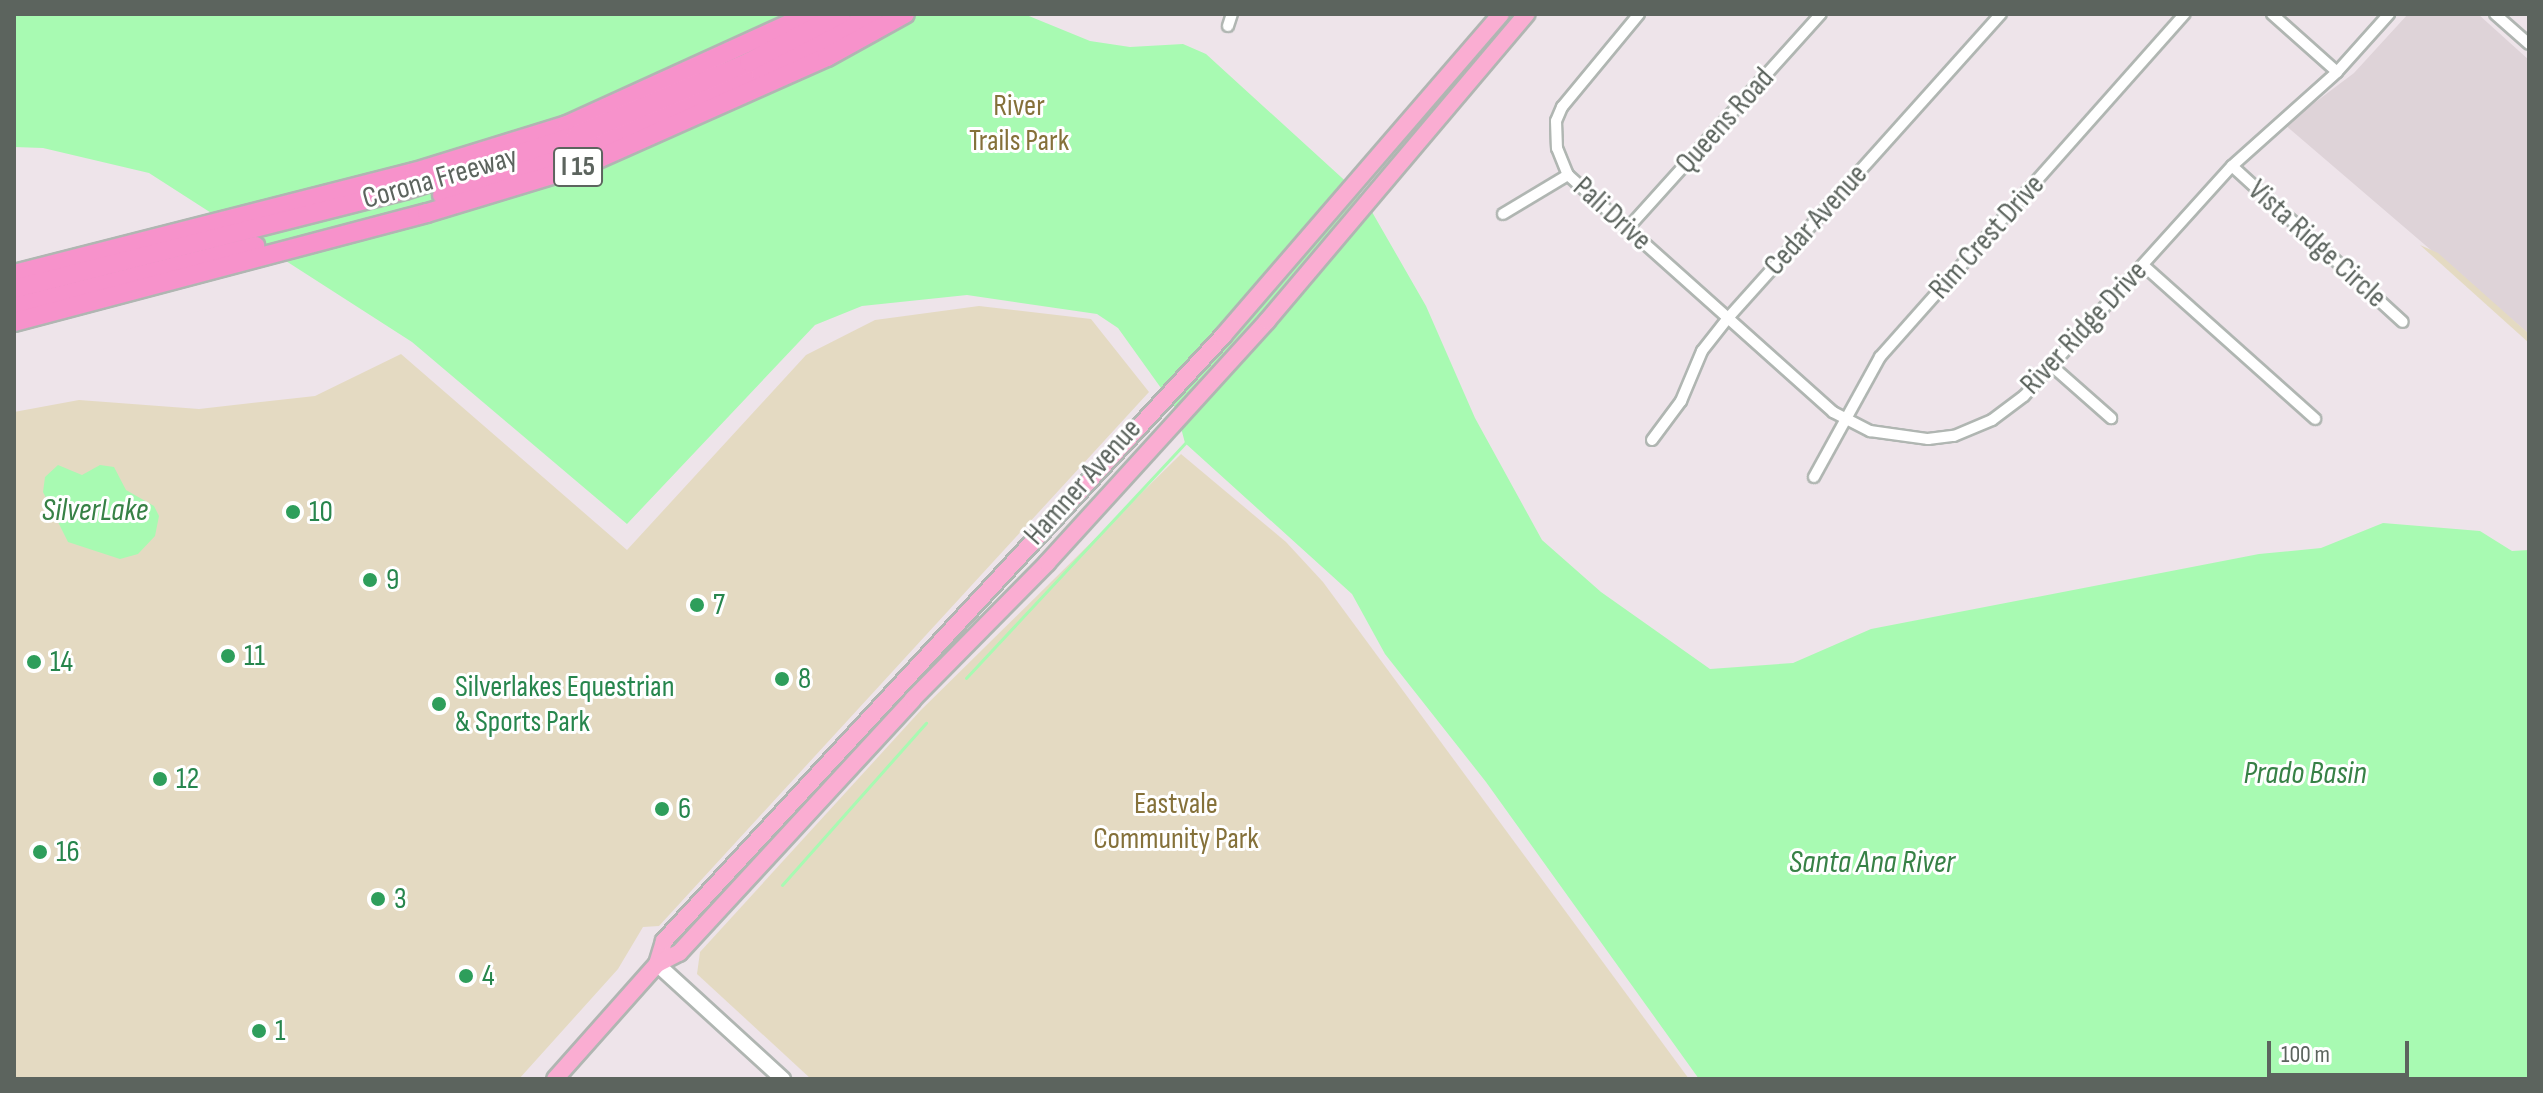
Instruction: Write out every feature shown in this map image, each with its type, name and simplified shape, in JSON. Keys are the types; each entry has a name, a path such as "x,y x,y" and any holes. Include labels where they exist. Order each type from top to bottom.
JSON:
{"highway":[{"name":"Corona Freeway","path":"14,274 188,237 567,125 811,14"},
{"path":"14,289 188,237 405,190 577,135 749,62 841,14"},
{"path":"14,307 224,260 424,201 606,141 761,73 874,14"},
{"name":"Corona Freeway","path":"14,322 224,260 582,166 827,57 905,14"}],"main road":[{"name":"Hamner Avenue","path":"657,964 664,941 1037,541 1369,168 1501,14"},
{"name":"Hamner Avenue","path":"555,1079 657,964 679,953 913,699 1047,563 1267,321 1526,14"}],"street":[{"path":"1228,26 1232,14"},
{"name":"Pali Drive","path":"1639,14 1562,107 1556,121 1557,148 1568,175 1728,318"},
{"name":"Queens Road","path":"1628,228 1821,14"},
{"name":"Cedar Avenue","path":"1652,440 1681,401 1702,351 1728,318 2001,14"},
{"name":"Rim Crest Drive","path":"1814,477 1880,357 2185,14"},
{"path":"2272,14 2337,72"},
{"name":"River Ridge Drive","path":"1728,318 1847,420 1899,438 1954,436 1992,420 2052,366 2232,166 2337,72 2389,14"},
{"path":"2495,14 2529,44"},
{"name":"Vista Ridge Circle","path":"2232,166 2403,322"},
{"path":"1503,214 1568,175"},
{"path":"2143,265 2315,419"},
{"path":"2052,366 2111,418"},
{"path":"657,964 783,1079"}],"shaded area":[{"path":"2408,14 2478,14 2529,60 2529,334 2285,125 2354,73"}],"green space":[{"path":"2420,245 2438,253 2529,334 2529,343"},
{"name":"Silverlakes Equestrian & Sports Park","path":"979,306 1091,319 1149,392 659,926 643,927 618,969 519,1079 14,1079 14,412 79,400 199,409 315,396 401,354 627,550 806,355 875,320"},
{"name":"Eastvale Community Park","path":"1181,454 1286,542 1323,582 1689,1079 811,1079 697,974 700,952 921,710"}],"water":[{"name":"Santa Ana River","path":"14,14 1024,14 1090,41 1130,47 1183,44 1206,54 1364,198 1426,306 1475,418 1542,540 1601,592 1710,669 1793,663 1871,629 2259,554 2321,548 2383,523 2480,531 2512,551 2529,550 2529,1079 1699,1079 1486,782 1385,654 1352,594 1185,443 1176,409 1118,328 1097,314 967,295 862,306 815,325 627,524 412,342 149,173 43,148 14,147"},
{"name":"SilverLake","path":"58,465 82,475 100,465 114,467 126,490 154,506 159,516 155,536 138,554 120,559 68,542 43,492 45,477"}],"waterway":[{"path":"966,678 1187,441"},
{"path":"782,885 926,723"}],"place":[{"name":"10","path":"293,512"},
{"name":"9","path":"370,580"},
{"name":"7","path":"697,605"},
{"name":"11","path":"228,656"},
{"name":"14","path":"34,662"},
{"name":"8","path":"782,679"},
{"name":"Silverlakes Equestrian & Sports Park","path":"439,704"},
{"name":"12","path":"160,779"},
{"name":"6","path":"662,809"},
{"name":"16","path":"40,852"},
{"name":"3","path":"378,899"},
{"name":"4","path":"466,976"},
{"name":"1","path":"259,1031"}],"park label":[{"name":"River Trails Park","path":"1019,123"}],"water label":[{"name":"Prado Basin","path":"2305,774"}]}
